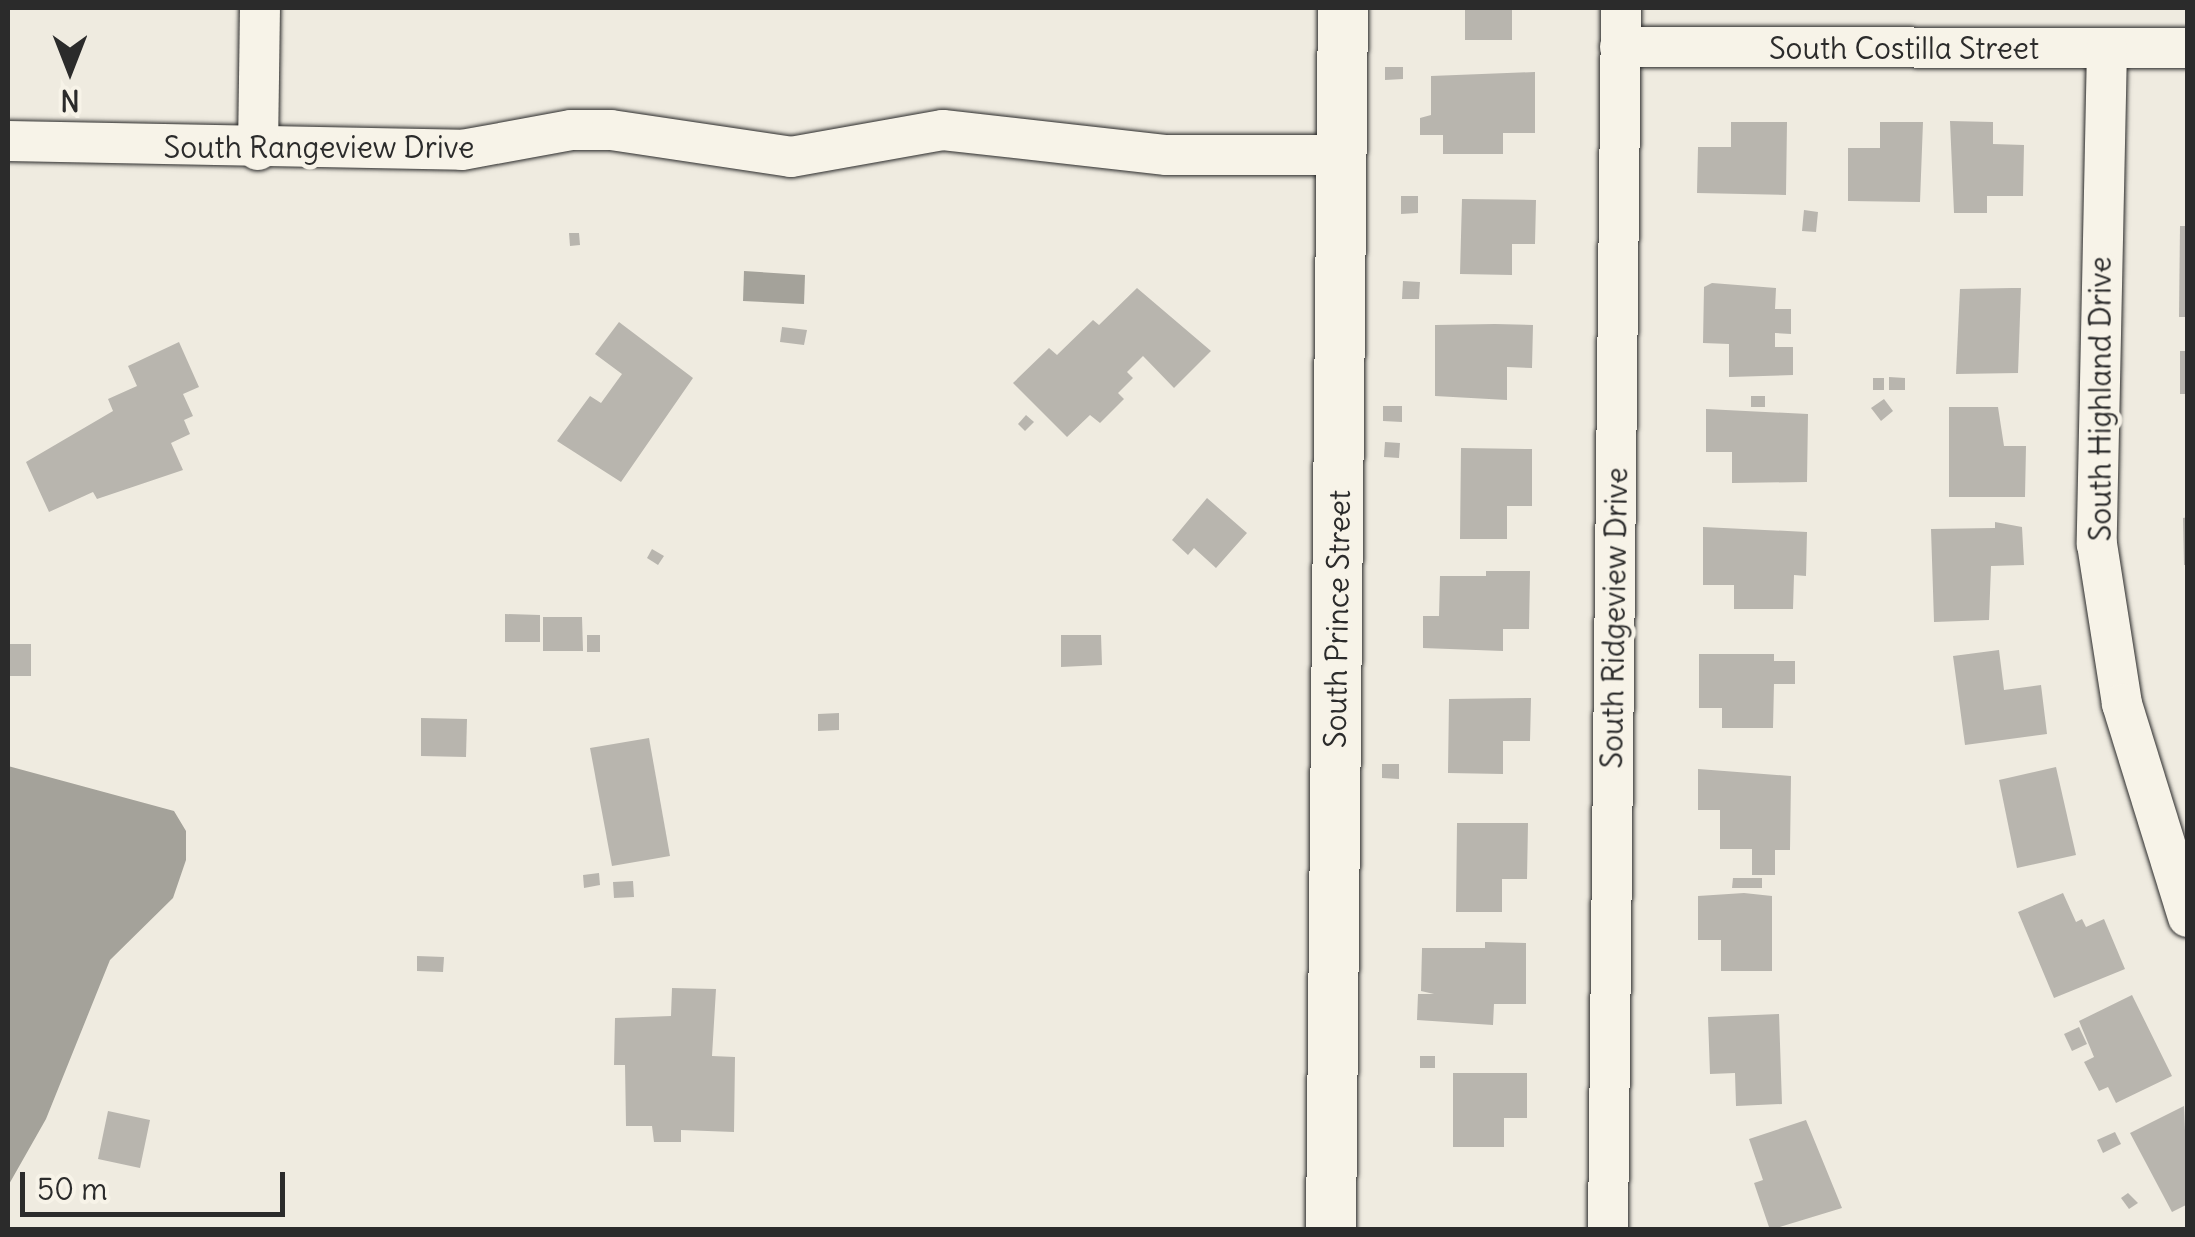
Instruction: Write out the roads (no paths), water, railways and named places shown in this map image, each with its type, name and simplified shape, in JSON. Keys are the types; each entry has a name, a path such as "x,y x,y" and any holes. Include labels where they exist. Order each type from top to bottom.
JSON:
{"street":[{"path":"258,150 260,8"},
{"name":"South Prince Street","path":"1331,1230 1343,8"},
{"name":"South Costilla Street","path":"1620,27 2188,48"},
{"name":"South Ridgeview Drive","path":"1608,1230 1620,27"},
{"name":"South Highland Drive","path":"2107,48 2098,544 2122,704 2188,918"},
{"name":"South Rangeview Drive","path":"8,142 258,150 462,150 571,130 610,130 791,158 943,130 1167,154 1343,155"}]}
